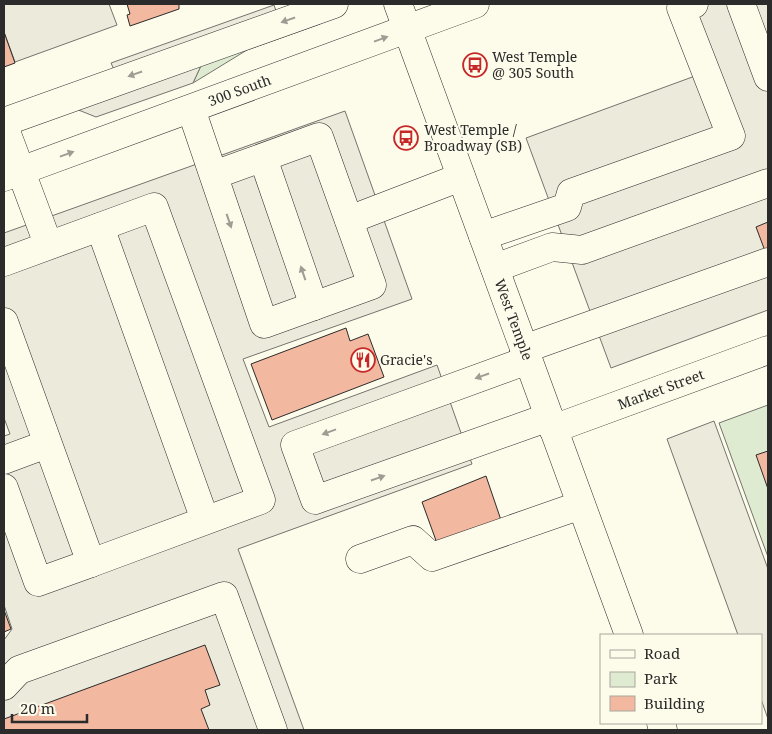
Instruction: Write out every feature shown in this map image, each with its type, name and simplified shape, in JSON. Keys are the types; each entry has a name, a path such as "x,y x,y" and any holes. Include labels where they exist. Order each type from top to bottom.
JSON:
{"street":[{"path":"4,122 334,4"},
{"name":"West Temple","path":"398,4 629,634"},
{"name":"300 South","path":"12,174 475,4"},
{"path":"483,236 567,206 572,193 731,136 681,8 694,4"},
{"path":"741,4 768,77"},
{"path":"191,109 264,324 372,286 319,137 214,175"},
{"path":"4,126 12,174 48,244"},
{"path":"263,158 314,306"},
{"path":"348,220 461,177"},
{"path":"494,268 552,247 582,250 768,182"},
{"path":"4,262 48,244 154,207 262,500 38,582 4,488"},
{"path":"100,226 205,520"},
{"path":"526,354 768,262"},
{"path":"4,322 91,563"},
{"name":"Market Street","path":"526,354 295,445 315,500 768,350"},
{"path":"4,460 47,444"},
{"path":"360,559 413,540 432,557 581,504"},
{"path":"4,686 19,670 224,596 268,727"}],"green space":[{"path":"317,17 320,24 247,50 193,83 205,57"},
{"path":"768,405 768,557 719,423"}],"shaded area":[{"path":"4,4 109,4 117,25 15,62 4,32"},
{"path":"669,4 768,4 768,310 611,368 526,138 695,76"},
{"path":"274,5 277,14 115,72 111,63"},
{"path":"205,57 193,83 96,117 71,107"},
{"path":"345,111 412,299 243,359 269,427 437,365 472,464 238,549 304,730 4,730 4,640 12,629 4,605 4,436 10,434 4,418 4,233"},
{"path":"714,421 768,569 768,719 762,702 762,634 738,634 667,439"}],"building":[{"path":"127,4 179,4 179,9 130,26 127,15 130,14"},
{"path":"4,32 15,63 4,67"},
{"path":"768,222 768,259 756,227"},
{"path":"346,328 350,341 368,334 384,377 272,420 251,364"},
{"path":"768,451 768,489 756,455"},
{"path":"486,476 503,526 438,546 422,502"},
{"path":"4,610 11,629 4,632"},
{"path":"205,645 220,685 205,690 210,705 201,709 209,730 4,730 4,719"}],"place":[{"name":"West Temple @ 305 South","path":"475,65"},
{"name":"West Temple / Broadway (SB)","path":"406,138"},
{"name":"Gracie's","path":"363,360"}]}
